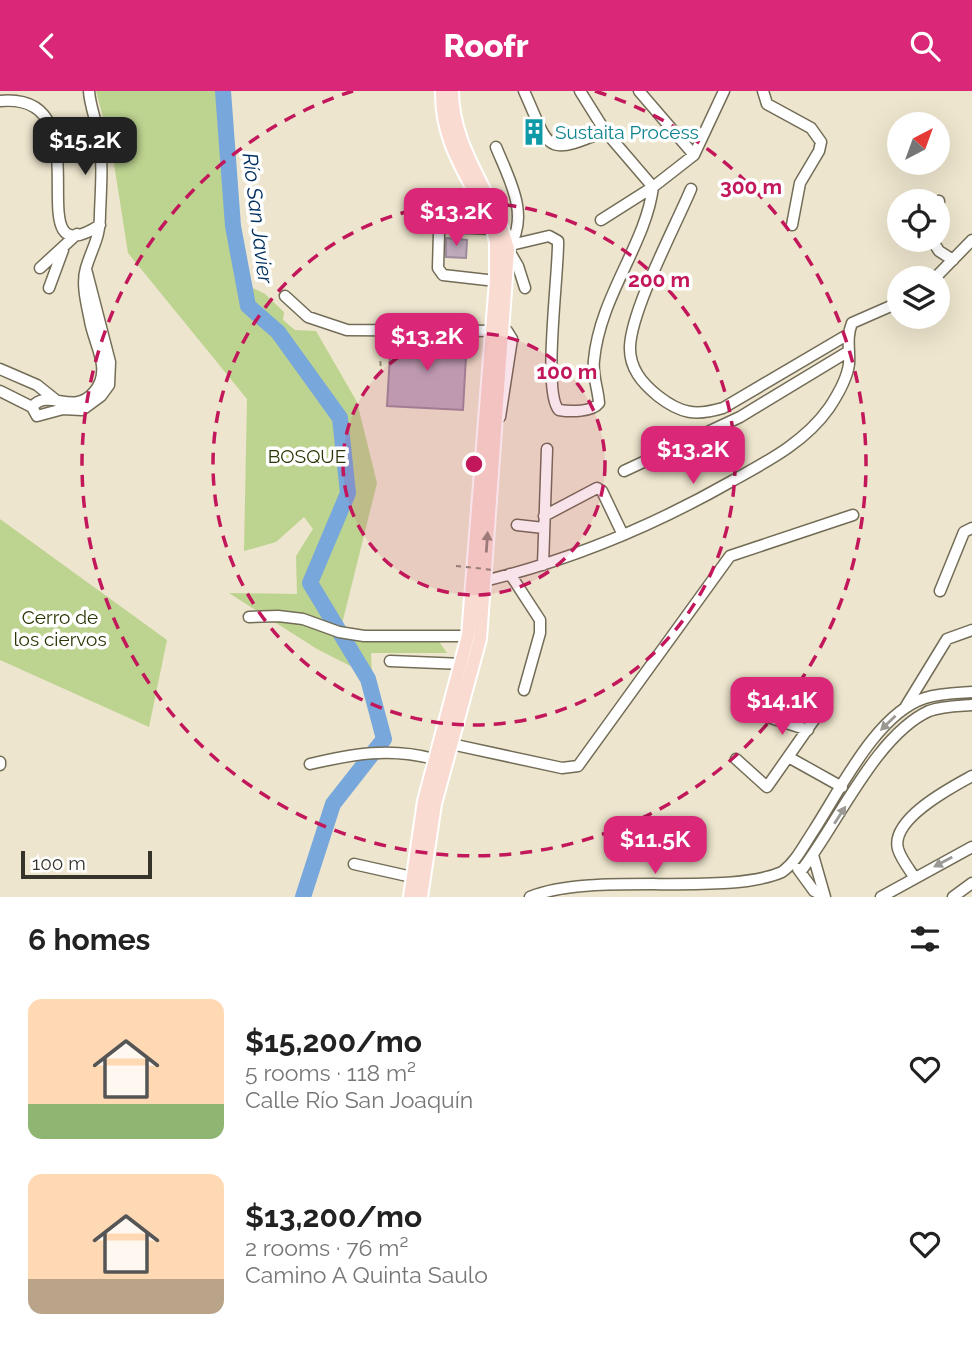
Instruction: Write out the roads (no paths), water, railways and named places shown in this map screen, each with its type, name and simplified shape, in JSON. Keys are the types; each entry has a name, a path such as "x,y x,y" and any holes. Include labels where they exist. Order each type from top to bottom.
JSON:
{"main road":[{"path":"442,91 441,115 448,142 493,229 498,330 494,444 478,583"},
{"path":"421,897 430,827 474,668 498,330 510,247 494,204 459,139 452,114 452,91"},
{"path":"410,897 434,759 477,612"}],"street":[{"path":"32,407 45,399 78,404 87,398 101,381 103,372 90,325 84,283 86,269 98,241 100,225 100,143 89,91"},
{"path":"524,91 544,135 558,147 566,148 605,131"},
{"path":"580,91 605,131 653,187"},
{"path":"639,91 694,155"},
{"path":"601,221 653,187 694,155 722,96 709,91"},
{"path":"763,91 767,104 811,128 821,142 819,152 800,183 792,225"},
{"path":"0,101 11,92 34,97 52,110 58,133 57,211 68,229 77,235 85,235 100,225"},
{"path":"496,147 517,199 519,215 510,247 525,288"},
{"path":"510,247 554,237 558,247 552,347 554,402 559,411 594,408 599,403 593,368 601,324 649,207 653,187"},
{"path":"691,189 639,312 630,347 634,371 644,384 681,410 702,414 723,408 847,335"},
{"path":"493,229 443,227 439,233 438,268 443,275 496,281"},
{"path":"40,268 77,235"},
{"path":"947,266 972,240"},
{"path":"49,288 64,247"},
{"path":"941,252 953,260"},
{"path":"0,391 32,407 37,416 44,417 63,409 82,410 101,397 108,385 110,362 86,269"},
{"path":"285,296 309,317 347,330 498,330"},
{"path":"478,583 543,565 623,535 703,498 791,447 811,430 829,407 849,368 847,335 852,323 887,308"},
{"path":"624,471 740,417 849,351"},
{"path":"0,369 37,385 57,401"},
{"path":"543,565 547,449"},
{"path":"544,516 597,488 602,491 623,535"},
{"path":"451,744 562,768 578,766 730,557 740,551 853,515"},
{"path":"517,525 544,528"},
{"path":"940,591 964,532 972,529"},
{"path":"510,574 540,620 540,633 524,690"},
{"path":"249,617 303,619 339,632 364,636 468,636"},
{"path":"530,897 572,890 738,887 772,879 792,864 878,733 906,706 940,646 955,634 972,629"},
{"path":"390,661 463,664"},
{"path":"906,706 942,693 972,692"},
{"path":"801,871 880,752 903,727 933,710 972,705"},
{"path":"765,716 808,730"},
{"path":"736,759 767,787 790,758 816,717"},
{"path":"310,764 376,751 414,753 434,759"},
{"path":"790,758 842,787"},
{"path":"915,878 900,853 899,838 920,807 972,776"},
{"path":"881,897 972,847"},
{"path":"813,855 825,897"},
{"path":"354,864 412,877"},
{"path":"792,864 801,871 814,891 825,897"},
{"path":"953,897 965,893 972,883"},
{"path":"901,887 907,897"},
{"path":"814,897 825,897"}],"waterway":[{"name":"Río San Javier","path":"223,91 233,226 248,306 278,332 340,418 348,493 310,583 368,679 384,739 333,804 303,897"}],"place":[{"name":"Sustaita Process","path":"534,132"}],"park label":[{"name":"BOSQUE","path":"307,456"},
{"name":"Cerro de los ciervos","path":"60,628"}]}
